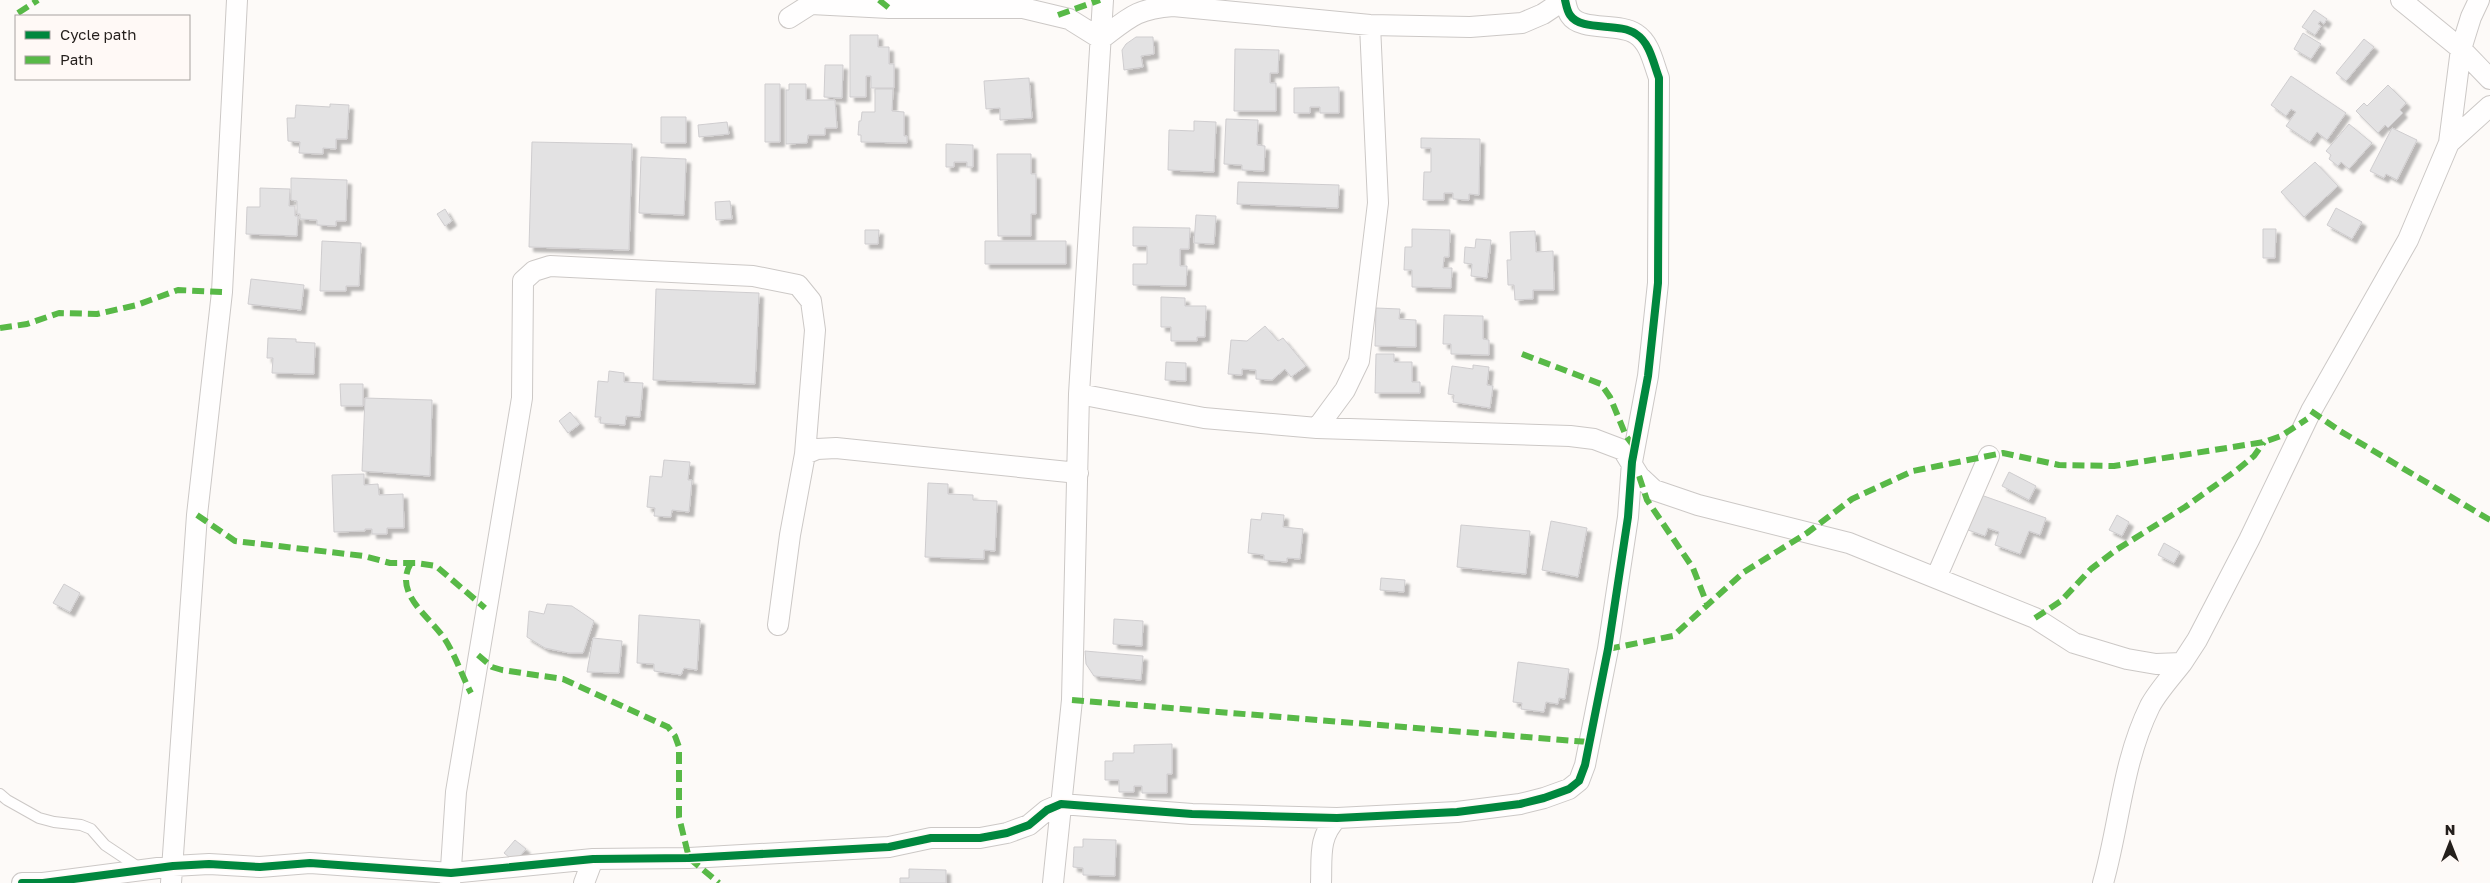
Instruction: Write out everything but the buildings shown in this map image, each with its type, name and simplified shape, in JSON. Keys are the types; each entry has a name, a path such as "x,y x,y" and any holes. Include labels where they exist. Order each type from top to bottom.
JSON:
{"street":[{"path":"172,875 197,516 222,292 237,0"},
{"path":"1053,883 1059,842 1072,700 1079,394 1103,0"},
{"path":"22,883 43,883 142,870 172,875 210,864 260,867 310,863 451,878 593,859 689,858 889,847 931,838 980,838 1007,833 1029,825 1047,810 1061,804 1192,814 1337,818 1457,812 1520,804 1560,792 1579,781 1585,764 1608,649 1628,518 1632,462 1648,376 1658,283 1659,78 1648,47 1635,33 1608,26 1580,23 1570,15 1565,0 1543,14 1522,23 1470,27 1370,25 1173,6 1146,8 1131,16 1102,39"},
{"path":"2401,0 2460,49 2490,79"},
{"path":"2103,883 2123,784 2137,736 2152,704 2197,640 2249,540 2311,410 2408,240 2449,143 2460,49 2479,0"},
{"path":"789,18 811,4 889,8 1023,8 1069,19 1102,39"},
{"path":"1317,428 1345,390 1359,361 1378,203 1370,25"},
{"path":"2449,143 2490,106"},
{"path":"451,878 456,792 463,744 522,398 523,281 534,271 550,266 753,276 798,285 811,301 816,330 805,454 790,535 778,625"},
{"path":"1079,394 1204,418 1317,428 1570,436 1594,439 1623,450 1639,476 1654,490 1698,505 1849,543 2035,618 2074,642 2127,658 2156,664 2182,663"},
{"path":"805,454 817,449 836,448 1078,473"},
{"path":"1936,578 1989,456"},
{"path":"1321,883 1323,840 1327,828 1337,818"},
{"path":"1029,825 1059,842"},
{"path":"584,883 593,859"}],"lane":[{"path":"0,794 39,818 81,825 91,829 105,845 142,870"}],"marked path":[{"path":"18,13 38,0"},
{"path":"879,0 889,8"},
{"path":"1058,15 1100,0"},
{"path":"0,328 27,324 59,313 97,314 137,305 178,290 222,292"},
{"path":"1522,354 1601,384 1610,397 1626,436 1635,448"},
{"path":"2311,411 2340,431 2490,520"},
{"path":"1608,649 1673,636 1744,572 1807,533 1852,499 1913,471 2003,453 2059,465 2114,466 2264,442 2281,436 2307,419"},
{"path":"2035,618 2061,601 2091,569 2116,550 2185,507 2237,470 2254,456 2264,442"},
{"path":"1639,476 1647,500 1693,568 1707,604"},
{"path":"197,515 235,541 364,556 390,563 416,563 436,566 485,608"},
{"path":"411,563 406,584 409,594 448,644 471,693"},
{"path":"478,655 492,667 502,670 563,679 668,727 675,736 679,747 679,817 689,858 719,883"},
{"path":"1072,700 1588,742"}],"cycle path":[{"path":"22,883 43,883 173,866 209,864 260,867 310,863 451,873 593,859 689,858 889,847 931,838 980,838 1007,833 1029,825 1047,810 1061,804 1192,814 1337,818 1457,812 1520,804 1569,789 1579,781 1585,765 1608,649 1628,517 1632,462 1648,376 1658,283 1659,78 1650,53 1641,38 1629,30 1591,25 1575,20 1569,13 1565,0"}]}
